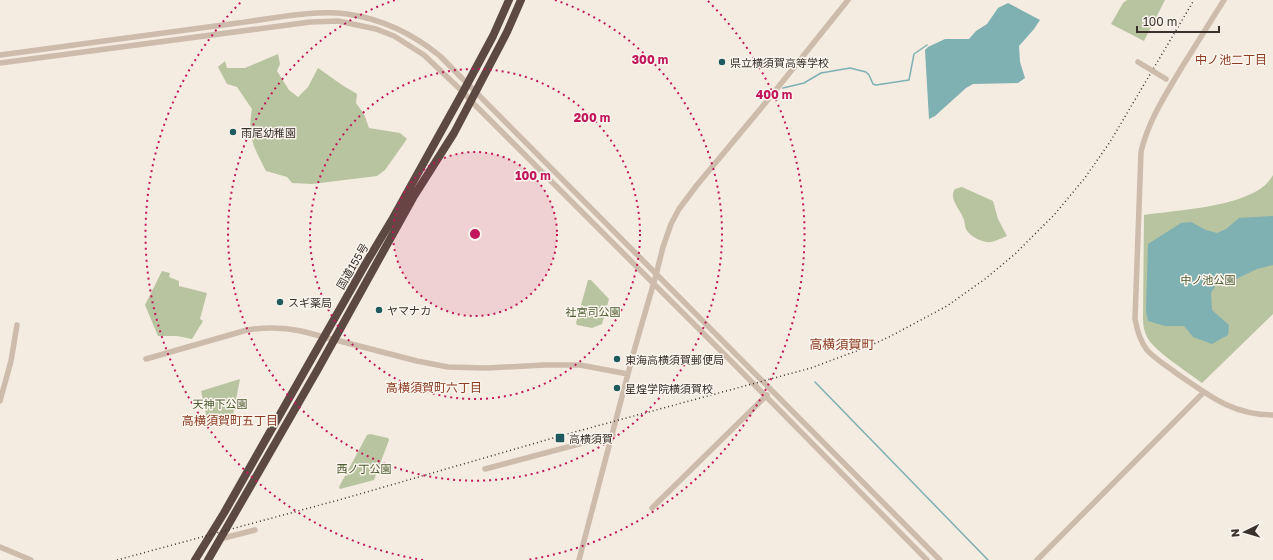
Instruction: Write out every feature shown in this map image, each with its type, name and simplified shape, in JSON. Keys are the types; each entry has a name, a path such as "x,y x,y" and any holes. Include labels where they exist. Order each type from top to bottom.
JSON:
{"highway":[{"name":"国道155号","path":"195,560 228,506 393,218 463,92 493,36 510,0"},
{"name":"国道155号","path":"208,560 414,196 454,132 507,32 521,0"}],"street":[{"path":"579,560 628,374 663,247 671,224 679,209 716,161 767,101 848,0"},
{"path":"1224,0 1173,83 1153,118 1144,138 1141,152 1135,319 1141,340 1148,350 1158,360 1214,400 1245,413 1273,415"},
{"path":"0,55 169,31 286,17 345,13 377,21 424,42 475,91 940,560"},
{"path":"0,63 310,22 338,21 376,29 394,36 424,55 463,92 927,560"},
{"path":"1136,61 1173,83"},
{"path":"0,401 11,361 18,325"},
{"path":"146,359 261,328 290,329 417,361 448,367 487,368 580,365 628,374"},
{"path":"652,508 771,390"},
{"path":"1037,560 1204,392"},
{"path":"485,469 613,435"},
{"path":"220,539 255,530"},
{"path":"0,547 31,560"}],"green space":[{"path":"1127,0 1165,0 1144,41 1111,24 1123,3"},
{"path":"278,54 280,64 277,71 289,90 298,97 308,87 318,68 357,94 356,103 364,114 369,128 400,133 407,139 385,170 377,176 312,184 292,183 287,177 266,171 258,155 251,135 250,127 252,109 237,87 227,84 218,67 225,61 227,68 245,68"},
{"name":"中ノ池公園","path":"1273,175 1273,314 1202,383 1156,348 1145,332 1143,326 1144,215 1201,208 1229,202 1258,190 1266,185"},
{"path":"962,187 993,201 998,219 1007,236 987,242 972,236 968,232 953,197 955,189"},
{"path":"162,271 170,273 169,277 179,281 179,286 207,293 200,319 203,321 192,339 177,336 158,336 145,305"},
{"name":"社宮司公園","path":"588,280 591,280 609,299 602,324 592,328 577,325 576,323"},
{"name":"天神下公園","path":"240,379 232,420 209,418 206,415 201,391"},
{"name":"西ノ丁公園","path":"370,434 388,438 389,440 374,480 340,489 339,487 367,435"}],"water":[{"path":"1008,3 1040,20 1019,46 1020,62 1025,78 1018,83 973,84 966,88 935,116 929,119 925,50 945,39 969,39 976,31 987,24 998,8"},
{"path":"1273,216 1273,265 1257,269 1234,280 1217,283 1211,293 1212,310 1229,325 1228,335 1212,344 1193,337 1184,326 1165,326 1148,321 1146,311 1148,244 1181,223 1191,222 1206,230 1217,233 1226,229 1239,218"}],"waterway":[{"path":"783,88 804,83 821,73 850,68 866,72 873,84 876,85 909,80 914,54 927,45"},
{"path":"815,382 988,560"}],"railway":[{"path":"117,560 346,498 560,436 811,368 889,337 947,306 985,279 1015,254 1054,215 1084,179 1110,142 1194,0"}],"place":[{"name":"県立横須賀高等学校","path":"722,62"},
{"name":"雨尾幼稚園","path":"233,132"},
{"name":"スギ薬局","path":"280,302"},
{"name":"ヤマナカ","path":"379,310"},
{"name":"東海高横須賀郵便局","path":"617,359"},
{"name":"星煌学院横須賀校","path":"617,388"},
{"name":"高横須賀","path":"560,438"}],"district":[{"name":"中ノ池二丁目","path":"1231,59"},
{"name":"高横須賀町","path":"842,344"},
{"name":"高横須賀町六丁目","path":"434,387"},
{"name":"高横須賀町五丁目","path":"230,420"}]}
